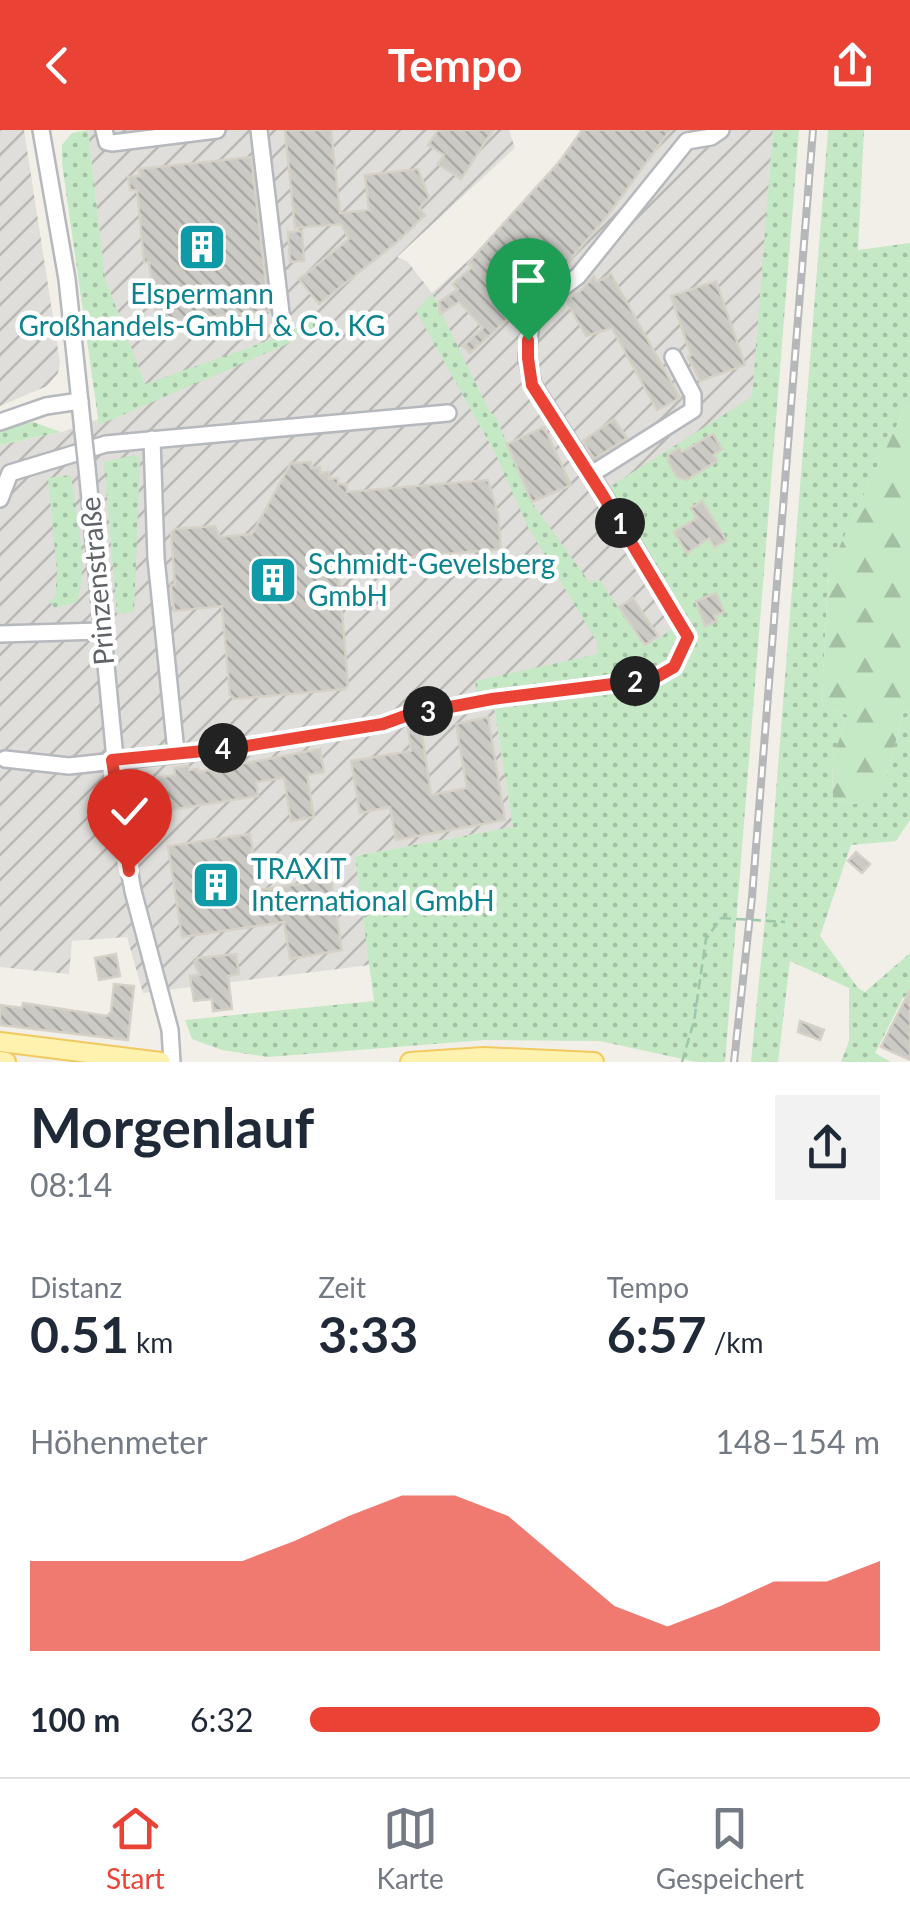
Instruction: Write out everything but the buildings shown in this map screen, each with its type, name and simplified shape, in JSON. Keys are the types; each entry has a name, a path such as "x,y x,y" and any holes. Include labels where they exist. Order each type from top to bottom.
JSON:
{"main road":[{"path":"0,1042 162,1062"},
{"path":"410,1062 519,1058 594,1062"}],"street":[{"name":"Prinzenstraße","path":"41,130 66,279 80,401 112,760 133,892 168,1024 172,1062"},
{"path":"104,130 112,143 216,130"},
{"path":"259,130 281,313"},
{"path":"5,760 69,766 234,748 492,699 653,679 674,667 688,637 532,385 528,358 530,324 539,306 578,276 614,235 687,141 711,137 721,130"},
{"path":"590,475 693,410 693,395 672,357"},
{"path":"0,422 46,406 80,401"},
{"path":"0,499 10,472 106,444 448,413"},
{"path":"152,438 156,558 176,752"},
{"path":"0,634 102,631"}],"path":[{"path":"682,1062 694,1021 706,940 721,918 785,922"}],"shaded area":[{"path":"0,130 24,130 60,363 58,373 47,386 0,406"},
{"path":"88,130 509,130 515,148 397,257 407,261 432,293 501,231 583,130 773,130 731,684 710,686 695,646 687,664 675,677 655,687 494,707 513,827 355,856 370,965 143,993 127,937 72,941 69,974 0,967 0,445 62,432 171,393 319,325 321,317 270,340 145,385 105,278"}],"green space":[{"path":"88,130 105,278 145,384 270,340 322,316 319,325 285,345 99,425 62,163 62,145 72,133"},
{"path":"773,130 799,130 725,1062 696,1062 600,1041 485,1040 268,1057 222,1050 192,1039 185,1020 374,1001 355,856 513,827 494,707 655,687 684,665 694,644 603,491 752,397"},
{"path":"828,130 864,130 858,250 910,243 910,406 904,410 828,571 822,705 848,715 832,759 833,800 856,804 884,786 903,714 910,710 910,820 896,841 851,845 820,936 865,992 910,953 910,993 903,998 875,1053 891,1062 841,1062 849,1041 849,988 790,961 778,1062 751,1062 770,869"},
{"path":"432,293 489,411 496,417 532,503 590,583 599,579 645,647 674,628 677,648 654,671 565,687 477,696 475,681 598,654 597,642 528,527 495,453 416,311"},
{"path":"910,406 910,710 903,714 884,786 856,804 833,800 832,759 848,715 822,705 828,571 904,410"},
{"path":"33,422 61,432 0,445 0,428"},
{"path":"134,455 140,458 134,612 117,614 104,462"},
{"path":"71,475 80,539 80,587 77,602 54,608 49,600 55,598 57,572 48,478"}],"railway":[{"path":"734,1062 752,897 813,130"}],"place":[{"name":"Elspermann Großhandels-GmbH & Co. KG","path":"202,247"},
{"name":"Schmidt-Gevelsberg GmbH","path":"273,580"},
{"name":"TRAXIT International GmbH","path":"216,885"}],"route":[{"path":"129,871 112,760 234,748 383,724 408,715 492,699 653,679 674,667 688,637 532,385 528,340"}]}
